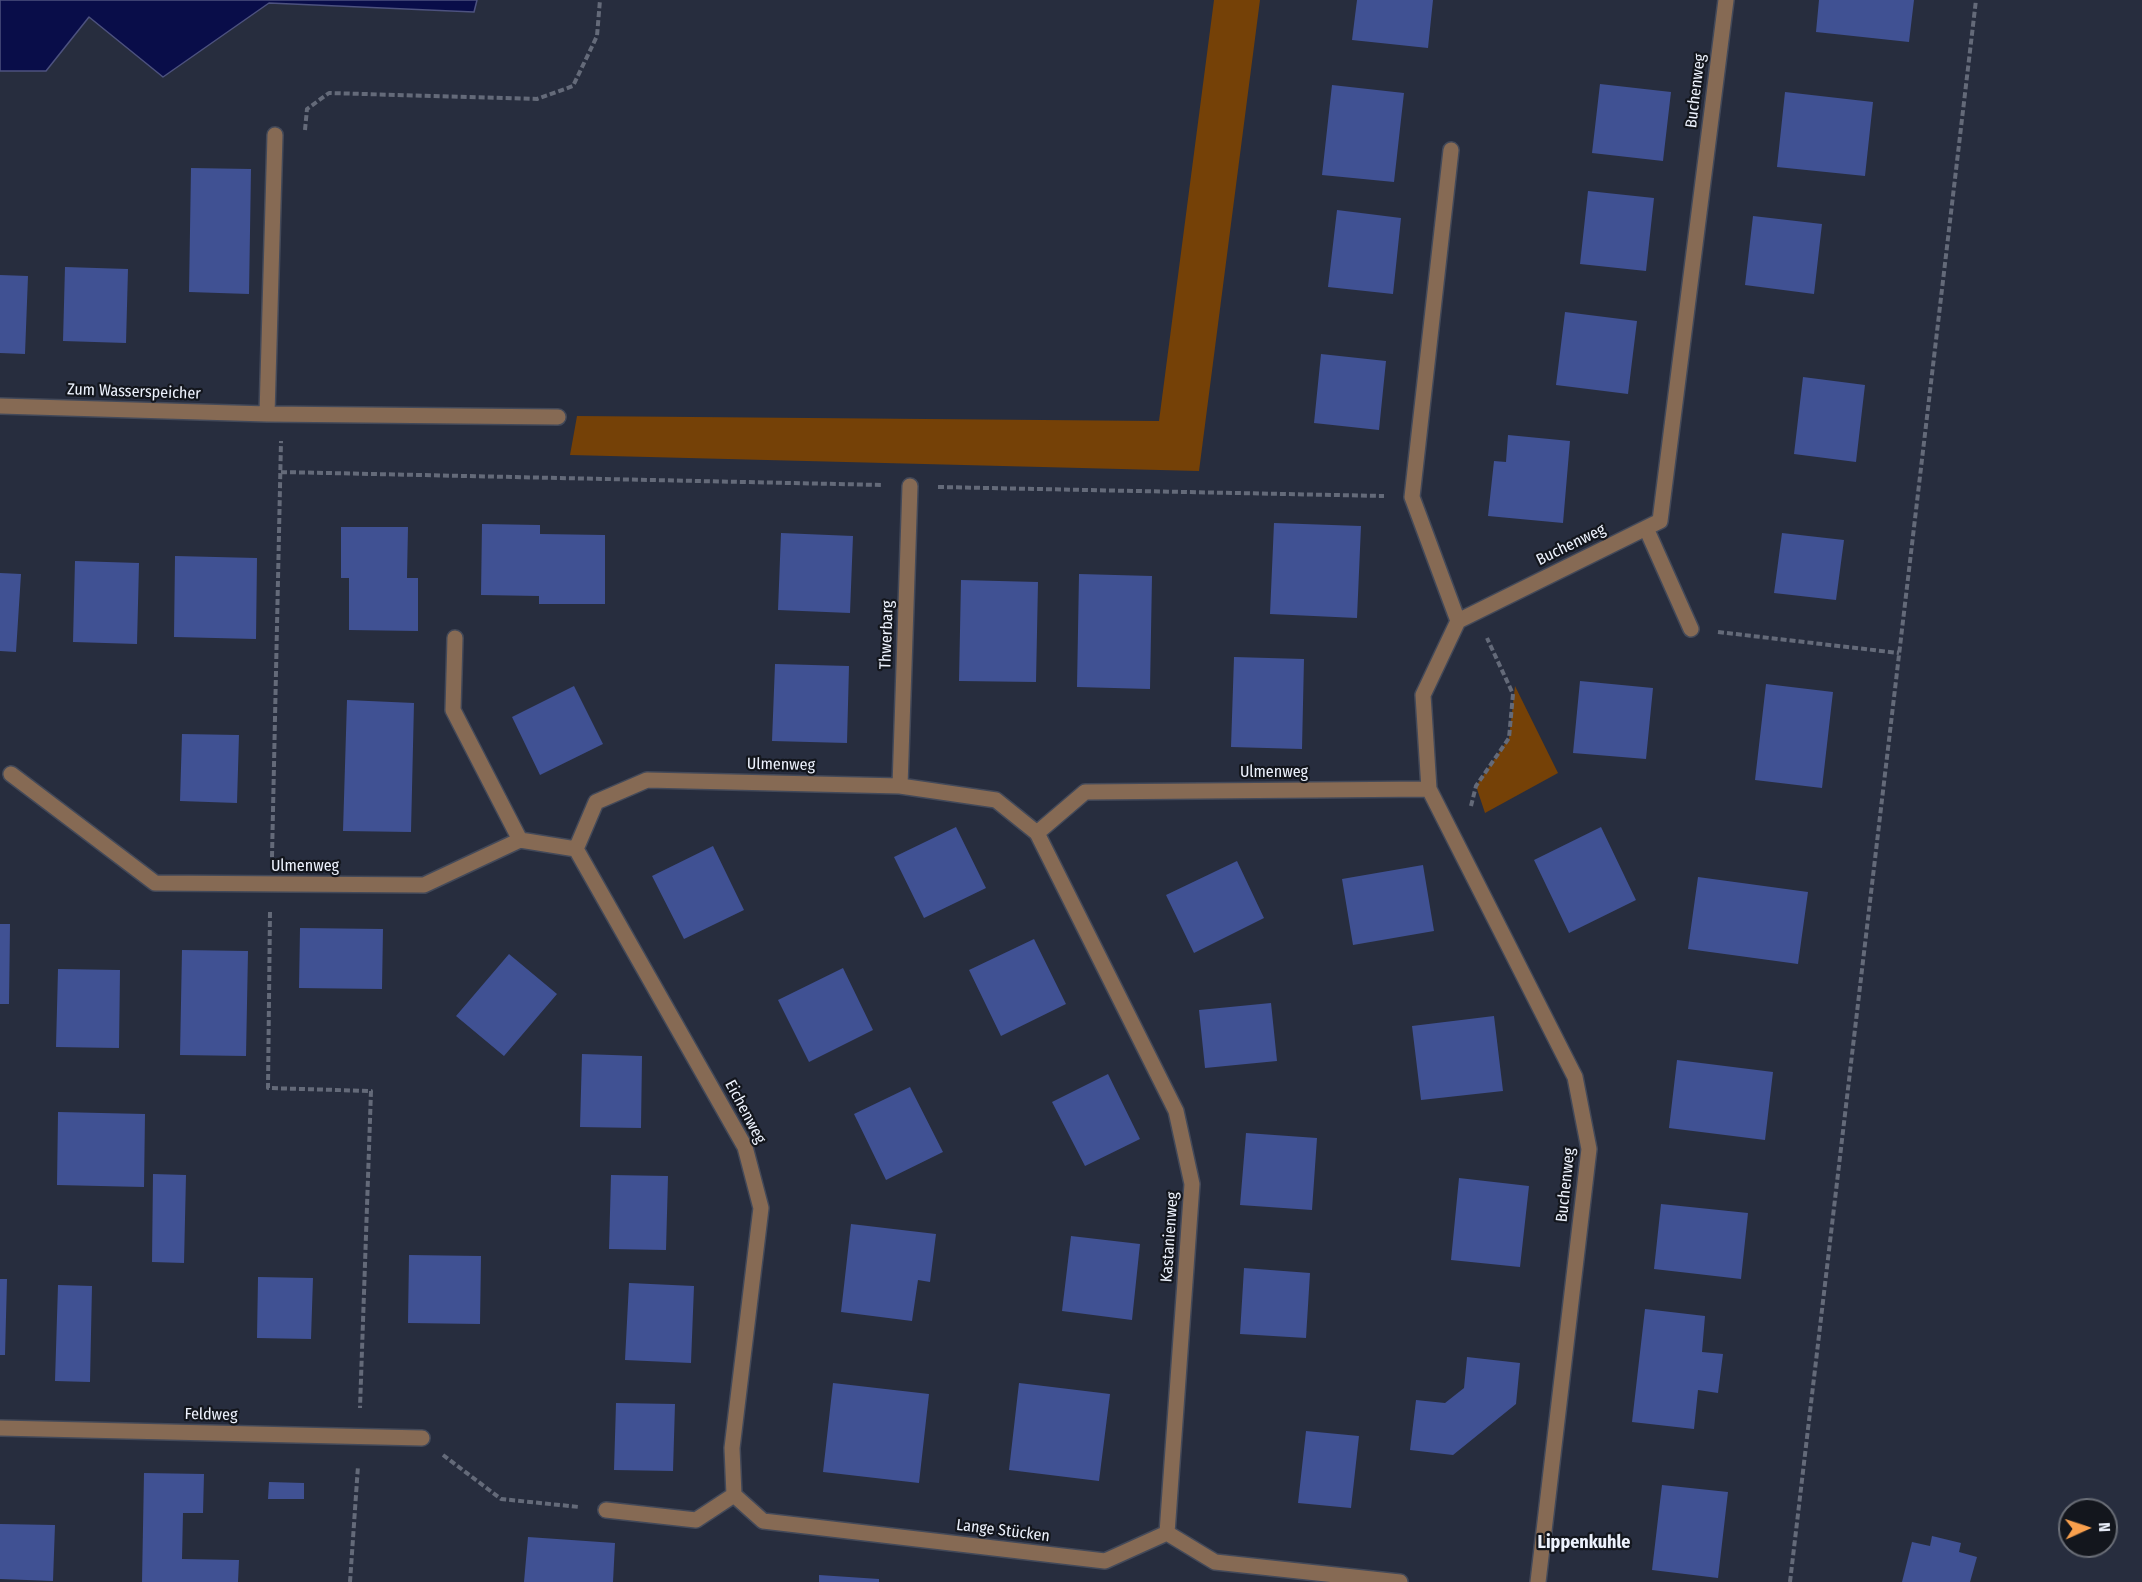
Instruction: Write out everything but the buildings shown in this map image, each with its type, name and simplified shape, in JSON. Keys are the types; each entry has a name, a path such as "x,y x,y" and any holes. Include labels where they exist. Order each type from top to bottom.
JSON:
{"street":[{"name":"Buchenweg","path":"1458,621 1660,521 1726,0"},
{"path":"275,135 275,414"},
{"path":"1429,789 1423,695 1458,621 1412,497 1451,150"},
{"name":"Zum Wasserspeicher","path":"0,406 275,414 558,417"},
{"name":"Thwerbarg","path":"900,786 910,486"},
{"path":"1646,528 1691,629"},
{"path":"455,638 453,710 520,840 576,849"},
{"name":"Ulmenweg","path":"10,774 155,883 424,885 520,840"},
{"name":"Ulmenweg","path":"576,849 596,802 647,780 900,786 996,800 1038,833 1085,792 1429,789"},
{"name":"Buchenweg","path":"1429,789 1575,1077 1589,1149 1538,1582"},
{"name":"Kastanienweg","path":"1038,833 1176,1112 1192,1184 1167,1533"},
{"name":"Eichenweg","path":"576,849 745,1147 761,1208 732,1448 734,1495"},
{"name":"Feldweg","path":"0,1428 422,1438"},
{"path":"606,1510 696,1520 734,1495"},
{"name":"Lange Stücken","path":"734,1495 763,1521 1105,1561 1167,1533"},
{"path":"1167,1533 1215,1562 1400,1582"}],"path":[{"path":"304,133 307,109 329,93 537,99 573,86 597,36 600,0"},
{"path":"1790,1582 1977,0"},
{"path":"275,414 281,472 270,885 268,1088 371,1091 356,1513 350,1582"},
{"path":"281,472 1412,497"},
{"path":"1458,847 1476,786 1509,738 1513,694 1474,613"},
{"path":"1691,629 1899,653"},
{"path":"422,1438 501,1499 606,1510"}],"shaded area":[{"path":"0,0 477,0 474,12 269,3 163,77 89,17 46,71 0,71"},
{"path":"1214,0 1260,0 1199,471 570,455 577,416 1159,421"},
{"path":"1515,686 1558,773 1485,813 1476,786 1509,738"}],"district":[{"name":"Lippenkuhle","path":"1584,1543"}]}
